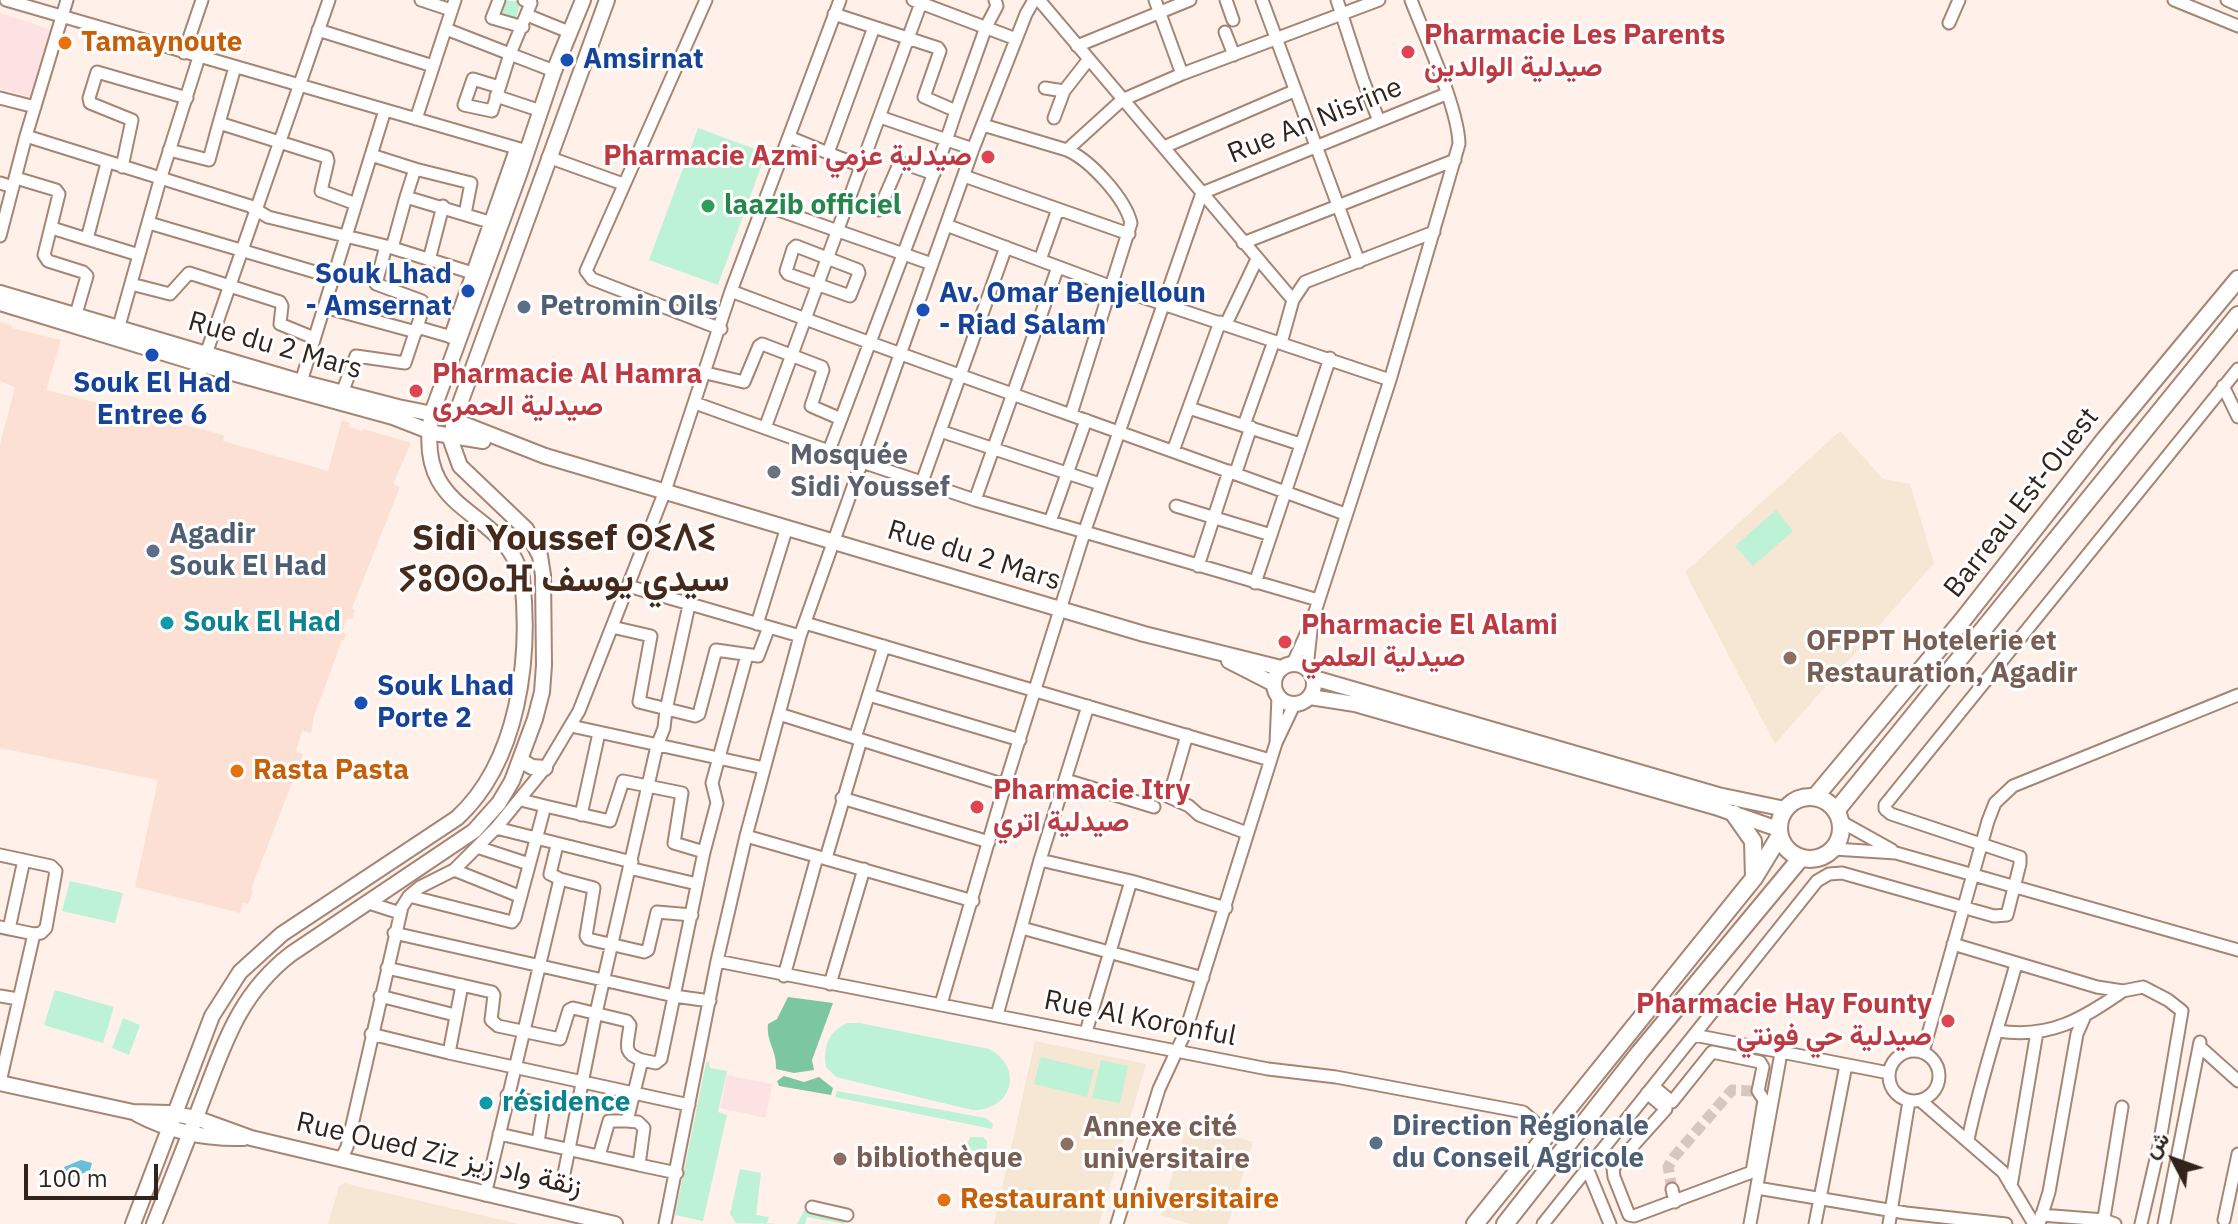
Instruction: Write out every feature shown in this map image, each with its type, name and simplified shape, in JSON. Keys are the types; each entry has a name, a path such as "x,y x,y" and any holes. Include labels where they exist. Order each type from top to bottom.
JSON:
{"main road":[{"name":"Barreau Est-Ouest","path":"1815,797 1962,621 2105,439 2238,279"},
{"name":"Barreau Est-Ouest","path":"1838,816 2238,315"},
{"path":"1475,1224 1754,878 1778,833 1785,809 1799,799 1815,797 1831,805 1838,816 1839,840 1834,849 1819,859 1800,859 1787,850 1778,833"},
{"path":"1734,814 1753,841 1754,878"},
{"path":"1505,1224 1640,1052 1800,859"}],"street":[{"path":"6,0 522,150"},
{"path":"0,236 67,0"},
{"path":"184,53 202,0"},
{"path":"199,380 329,0"},
{"path":"416,119 453,5 421,0"},
{"path":"499,0 492,18 525,21 569,32"},
{"path":"133,1224 212,1016 225,992 248,964 282,934 457,818 480,793 497,762 521,681 522,578 518,564 507,548 438,480 429,458 428,431 477,274 522,150 541,111 583,0"},
{"path":"154,1224 234,1021 258,984 291,954 474,831 499,803 520,760 535,719 543,679 542,565 537,547 526,529 460,466 454,455 452,428 607,0"},
{"path":"706,0 586,269 588,277 721,329"},
{"path":"341,1159 347,1147 400,913 409,896 454,870 521,800 571,726 588,691 665,491 721,329 731,291 840,0"},
{"path":"695,403 826,450 830,448 986,27 997,6 995,0"},
{"path":"665,1224 717,961 746,836 800,636 973,149 1016,39 1037,0 1293,300"},
{"path":"1077,46 1157,6 1190,0"},
{"path":"1226,0 1233,20"},
{"path":"1262,0 1359,262"},
{"path":"1337,0 1379,121"},
{"path":"1067,150 1122,100 1182,74 1379,0"},
{"path":"1299,669 1455,160 1459,133 1411,0"},
{"path":"1949,23 1959,0"},
{"path":"2174,0 2238,26"},
{"path":"2227,0 2238,5"},
{"path":"528,1 525,21 510,54 498,92 492,111 464,105 473,79 498,92 541,111"},
{"path":"765,428 880,117 908,38 917,1 1016,39"},
{"path":"1157,6 1182,74"},
{"path":"834,14 939,50 924,97 956,111"},
{"path":"828,153 874,27"},
{"path":"446,29 554,71"},
{"path":"318,30 433,66"},
{"path":"1225,32 1234,55"},
{"path":"119,326 199,57"},
{"path":"1054,118 1064,91 1089,59"},
{"path":"169,150 209,160 235,67"},
{"path":"122,167 132,120 90,103 97,72 187,98"},
{"path":"1045,88 1064,91"},
{"path":"1164,147 1294,91"},
{"name":"Rue An Nisrine","path":"1202,193 1446,94"},
{"path":"0,98 35,107"},
{"path":"301,382 385,110"},
{"path":"880,117 973,149"},
{"path":"219,123 327,157 321,191 356,204"},
{"path":"983,125 1067,150 1087,162 1126,210 1131,223 1071,414"},
{"path":"26,136 257,210 268,217 389,247 477,274"},
{"path":"789,137 861,166"},
{"path":"371,155 471,183 465,214"},
{"path":"548,157 623,184"},
{"path":"1243,243 1455,160"},
{"path":"848,202 879,210 900,162 934,174"},
{"path":"87,239 107,163"},
{"path":"342,393 356,356 404,364 417,329 423,302 375,283 415,169"},
{"path":"964,176 1129,234"},
{"path":"0,183 15,182 58,192 60,196 44,255 45,259 87,276 76,314"},
{"path":"941,1004 1005,785 1085,530 1202,193"},
{"path":"406,197 496,224"},
{"path":"764,205 932,264"},
{"path":"429,260 443,206"},
{"path":"1040,260 1058,209"},
{"path":"149,223 332,277"},
{"path":"946,225 1112,287 1390,380"},
{"path":"52,228 139,255"},
{"path":"1198,566 1213,517 1233,472 1300,287 1312,278 1434,232"},
{"path":"796,246 858,270 849,297 817,287 787,273 796,246"},
{"path":"922,482 1006,247"},
{"path":"1173,451 1223,323 1257,259"},
{"path":"975,500 1058,267"},
{"path":"131,284 170,294 189,273 230,285 278,301 282,306 280,324 314,338"},
{"path":"731,291 871,342 900,356 1012,393 1345,514"},
{"name":"Rue du 2 Mars","path":"0,293 119,326 204,359 432,413 452,428 1062,609 1215,653 1299,669 1718,795 1785,809"},
{"name":"Rue du 2 Mars","path":"0,303 204,359 393,417 428,431 452,428"},
{"path":"324,307 455,338"},
{"path":"706,373 742,383 760,344 792,354 823,368 811,405 841,419"},
{"path":"1255,583 1330,358"},
{"path":"1543,1224 1817,881 1829,874 1842,873 2004,917 2015,888 2020,857 1891,814 1886,811 1885,805 2238,369"},
{"path":"2223,386 2238,417"},
{"path":"1189,408 1300,444"},
{"path":"1050,522 1086,420"},
{"path":"940,431 1100,484"},
{"path":"862,462 975,500 1318,600"},
{"path":"1176,506 1271,535"},
{"path":"612,627 650,634 652,638 638,700 641,704 698,716 716,650 755,657 760,654 763,625 787,527"},
{"path":"628,586 800,636"},
{"path":"563,1179 596,1013 657,746 664,728 689,605"},
{"path":"805,623 1270,760"},
{"path":"784,976 842,798 884,646"},
{"name":"Rue du 2 Mars","path":"1215,653 1276,690"},
{"path":"387,968 493,994 493,1024 524,1032 560,1039 571,1008 629,1023 627,1051 630,1055 656,1063 661,1059 717,803 712,783 747,655"},
{"path":"1276,743 1276,675 1299,669"},
{"path":"1299,669 1315,684 1310,697"},
{"path":"1276,690 1286,703 1294,705"},
{"path":"869,695 1020,740"},
{"path":"1923,1052 1995,803 2013,786 2238,695"},
{"path":"1117,1224 1147,1123 1185,1033 1270,760 1294,705 1310,697 1355,704 1734,814 1778,833"},
{"path":"997,1015 1040,860 1088,706"},
{"path":"779,714 1005,785"},
{"path":"571,726 764,768"},
{"path":"581,815 599,733"},
{"path":"1187,735 1169,797 1189,806 1199,815 1247,833"},
{"path":"520,760 532,767 545,768"},
{"path":"1066,780 1154,807"},
{"path":"521,800 610,821 621,781 683,794 674,843 704,852"},
{"path":"842,798 989,842"},
{"path":"409,896 509,923 515,918 545,806"},
{"path":"1838,816 1896,853"},
{"path":"496,828 697,884"},
{"path":"746,836 973,901"},
{"path":"557,845 550,874 594,888 586,936 646,952 657,912 692,915"},
{"path":"477,847 529,864"},
{"path":"1834,849 1896,853 2238,950"},
{"path":"0,855 24,860 51,866 57,873 46,928 41,933 5,928 24,860"},
{"path":"1040,860 1131,881 1226,908"},
{"path":"830,984 864,869"},
{"path":"454,870 519,896"},
{"path":"485,1195 560,879"},
{"path":"1086,1032 1131,881"},
{"path":"369,903 400,913"},
{"path":"1022,928 1203,978"},
{"path":"394,933 538,967 710,1001"},
{"path":"0,1082 34,934"},
{"path":"1953,944 2097,987 2123,991 2143,987 2182,1011 2159,1146 2141,1224"},
{"name":"Rue Al Koronful","path":"717,961 1268,1069 1336,1077 1523,1112 1548,1134"},
{"path":"1968,1140 1983,1070 1998,1031 2016,964"},
{"path":"449,1053 462,985"},
{"path":"1998,1031 2037,1032 2084,1018 2123,991"},
{"path":"0,996 18,999"},
{"path":"380,996 455,1015"},
{"path":"2038,1221 2049,1192 2077,1034 2084,1018"},
{"path":"2011,1186 2037,1032"},
{"path":"371,1034 689,1105"},
{"path":"1694,1035 1889,1073"},
{"path":"2164,1224 2200,1044 2238,1081"},
{"path":"1915,1101 1934,1092 1940,1077 1936,1062 1923,1052 1908,1051 1894,1059 1889,1073 1893,1091 1915,1101 1968,1140 2003,1172 2038,1221"},
{"path":"1712,1052 1760,1062 1763,1067 1757,1091 1764,1100 1752,1172 1674,1196 1634,1216 1629,1215 1613,1172 1614,1165 1669,1106 1712,1052"},
{"path":"1750,1224 1781,1053"},
{"path":"627,1121 642,1060"},
{"path":"1815,1224 1846,1065"},
{"name":"Rue Oued Ziz زنقة واد زيز","path":"0,1082 172,1121 196,1118 251,1138"},
{"path":"207,1090 208,1108 215,1123"},
{"path":"1650,1090 1669,1106"},
{"path":"507,1095 544,1105 538,1142"},
{"path":"1889,1224 1915,1101"},
{"path":"2038,1221 2107,1223 2122,1107"},
{"name":"Rue Oued Ziz زنقة واد زيز","path":"172,1121 190,1134 251,1138 615,1224"},
{"path":"599,1156 609,1121 638,1122 644,1128 639,1165"},
{"path":"499,1134 677,1173"},
{"path":"2223,1223 2238,1154"},
{"path":"1587,1168 1610,1224"},
{"path":"1757,1188 1892,1210 2006,1224"},
{"path":"812,1207 847,1215"}],"shaded area":[{"path":"0,13 52,30 33,98 0,88"},
{"path":"0,322 61,340 46,390 224,435 223,441 328,471 342,420 350,423 349,427 411,443 393,484 400,487 352,608 355,610 352,619 347,618 342,632 346,634 314,716 311,733 302,731 296,751 303,754 251,889 251,898 248,904 243,903 240,913 135,887 158,780 0,748 0,445 15,387 0,381"},
{"name":"OFPPT Hotelerie et Restauration, Agadir","path":"1840,431 1883,479 1910,484 1934,563 1775,744 1685,572"},
{"name":"Annexe cité universitaire","path":"1035,1041 1146,1064 1099,1224 994,1224"},
{"path":"727,1075 772,1084 766,1118 720,1108"},
{"path":"1187,1124 1253,1142 1228,1224 1190,1224 1161,1215"},
{"path":"344,1183 519,1224 328,1224 339,1186"}],"green space":[{"path":"501,0 521,2 514,24 495,18"},
{"name":"laazib officiel","path":"698,128 766,153 718,285 649,260"},
{"path":"1776,510 1793,531 1753,566 1735,546"},
{"path":"70,881 123,893 115,923 62,911"},
{"path":"55,990 114,1007 103,1043 44,1025"},
{"path":"788,997 833,1003 812,1060 814,1070 794,1073 776,1069 768,1024 777,1019"},
{"path":"123,1018 140,1025 129,1055 112,1048"},
{"path":"847,1023 989,1049 1007,1067 1009,1087 997,1104 972,1110 836,1077 826,1067 826,1047 835,1031"},
{"path":"1041,1057 1094,1070 1087,1097 1034,1084"},
{"path":"1101,1060 1128,1066 1120,1103 1092,1098"},
{"path":"709,1061 710,1068 727,1071 718,1112 727,1115 703,1221 675,1215 706,1063"},
{"path":"784,1076 804,1082 819,1077 833,1088 831,1095 779,1086 777,1081"},
{"path":"837,1091 986,1118 993,1124 992,1129 835,1097"},
{"path":"970,1137 983,1137 987,1141 986,1153 961,1148 962,1141 968,1142"},
{"path":"740,1169 761,1173 756,1215 769,1217 767,1223 776,1224 736,1223 730,1214"},
{"path":"804,1211 845,1219 844,1224 807,1217 805,1224 797,1224"}],"water":[{"path":"81,1160 92,1163 90,1170 69,1180 64,1167"}],"tunnel":[{"path":"1672,1189 1668,1167 1674,1157 1732,1090 1755,1091"}],"place":[{"name":"Tamaynoute","path":"65,43"},
{"name":"Pharmacie Les Parents صيدلية الوالدين","path":"1408,52"},
{"name":"Amsirnat","path":"567,60"},
{"name":"Pharmacie Azmi صيدلية عزمي","path":"988,157"},
{"name":"laazib officiel","path":"708,206"},
{"name":"Souk Lhad - Amsernat","path":"468,291"},
{"name":"Petromin Oils","path":"524,307"},
{"name":"Av. Omar Benjelloun - Riad Salam","path":"923,310"},
{"name":"Souk El Had Entree 6","path":"152,355"},
{"name":"Pharmacie Al Hamra صيدلية الحمرى","path":"416,391"},
{"name":"Mosquée Sidi Youssef","path":"774,472"},
{"name":"Agadir Souk El Had","path":"153,551"},
{"name":"Souk El Had","path":"167,623"},
{"name":"Pharmacie El Alami صيدلية العلمي","path":"1285,642"},
{"name":"OFPPT Hotelerie et Restauration, Agadir","path":"1790,658"},
{"name":"Souk Lhad Porte 2","path":"361,703"},
{"name":"Rasta Pasta","path":"237,771"},
{"name":"Pharmacie Itry صيدلية اتري","path":"977,807"},
{"name":"Pharmacie Hay Founty صيدلية حي فونتي","path":"1948,1021"},
{"name":"résidence","path":"486,1103"},
{"name":"Direction Régionale du Conseil Agricole","path":"1376,1143"},
{"name":"Annexe cité universitaire","path":"1067,1144"},
{"name":"bibliothèque","path":"840,1159"},
{"name":"Restaurant universitaire","path":"944,1200"}],"district":[{"name":"Sidi Youssef ⵙⵉⴷⵉ ⵢⵓⵙⵙⴰⴼ سيدي يوسف","path":"564,560"}]}
